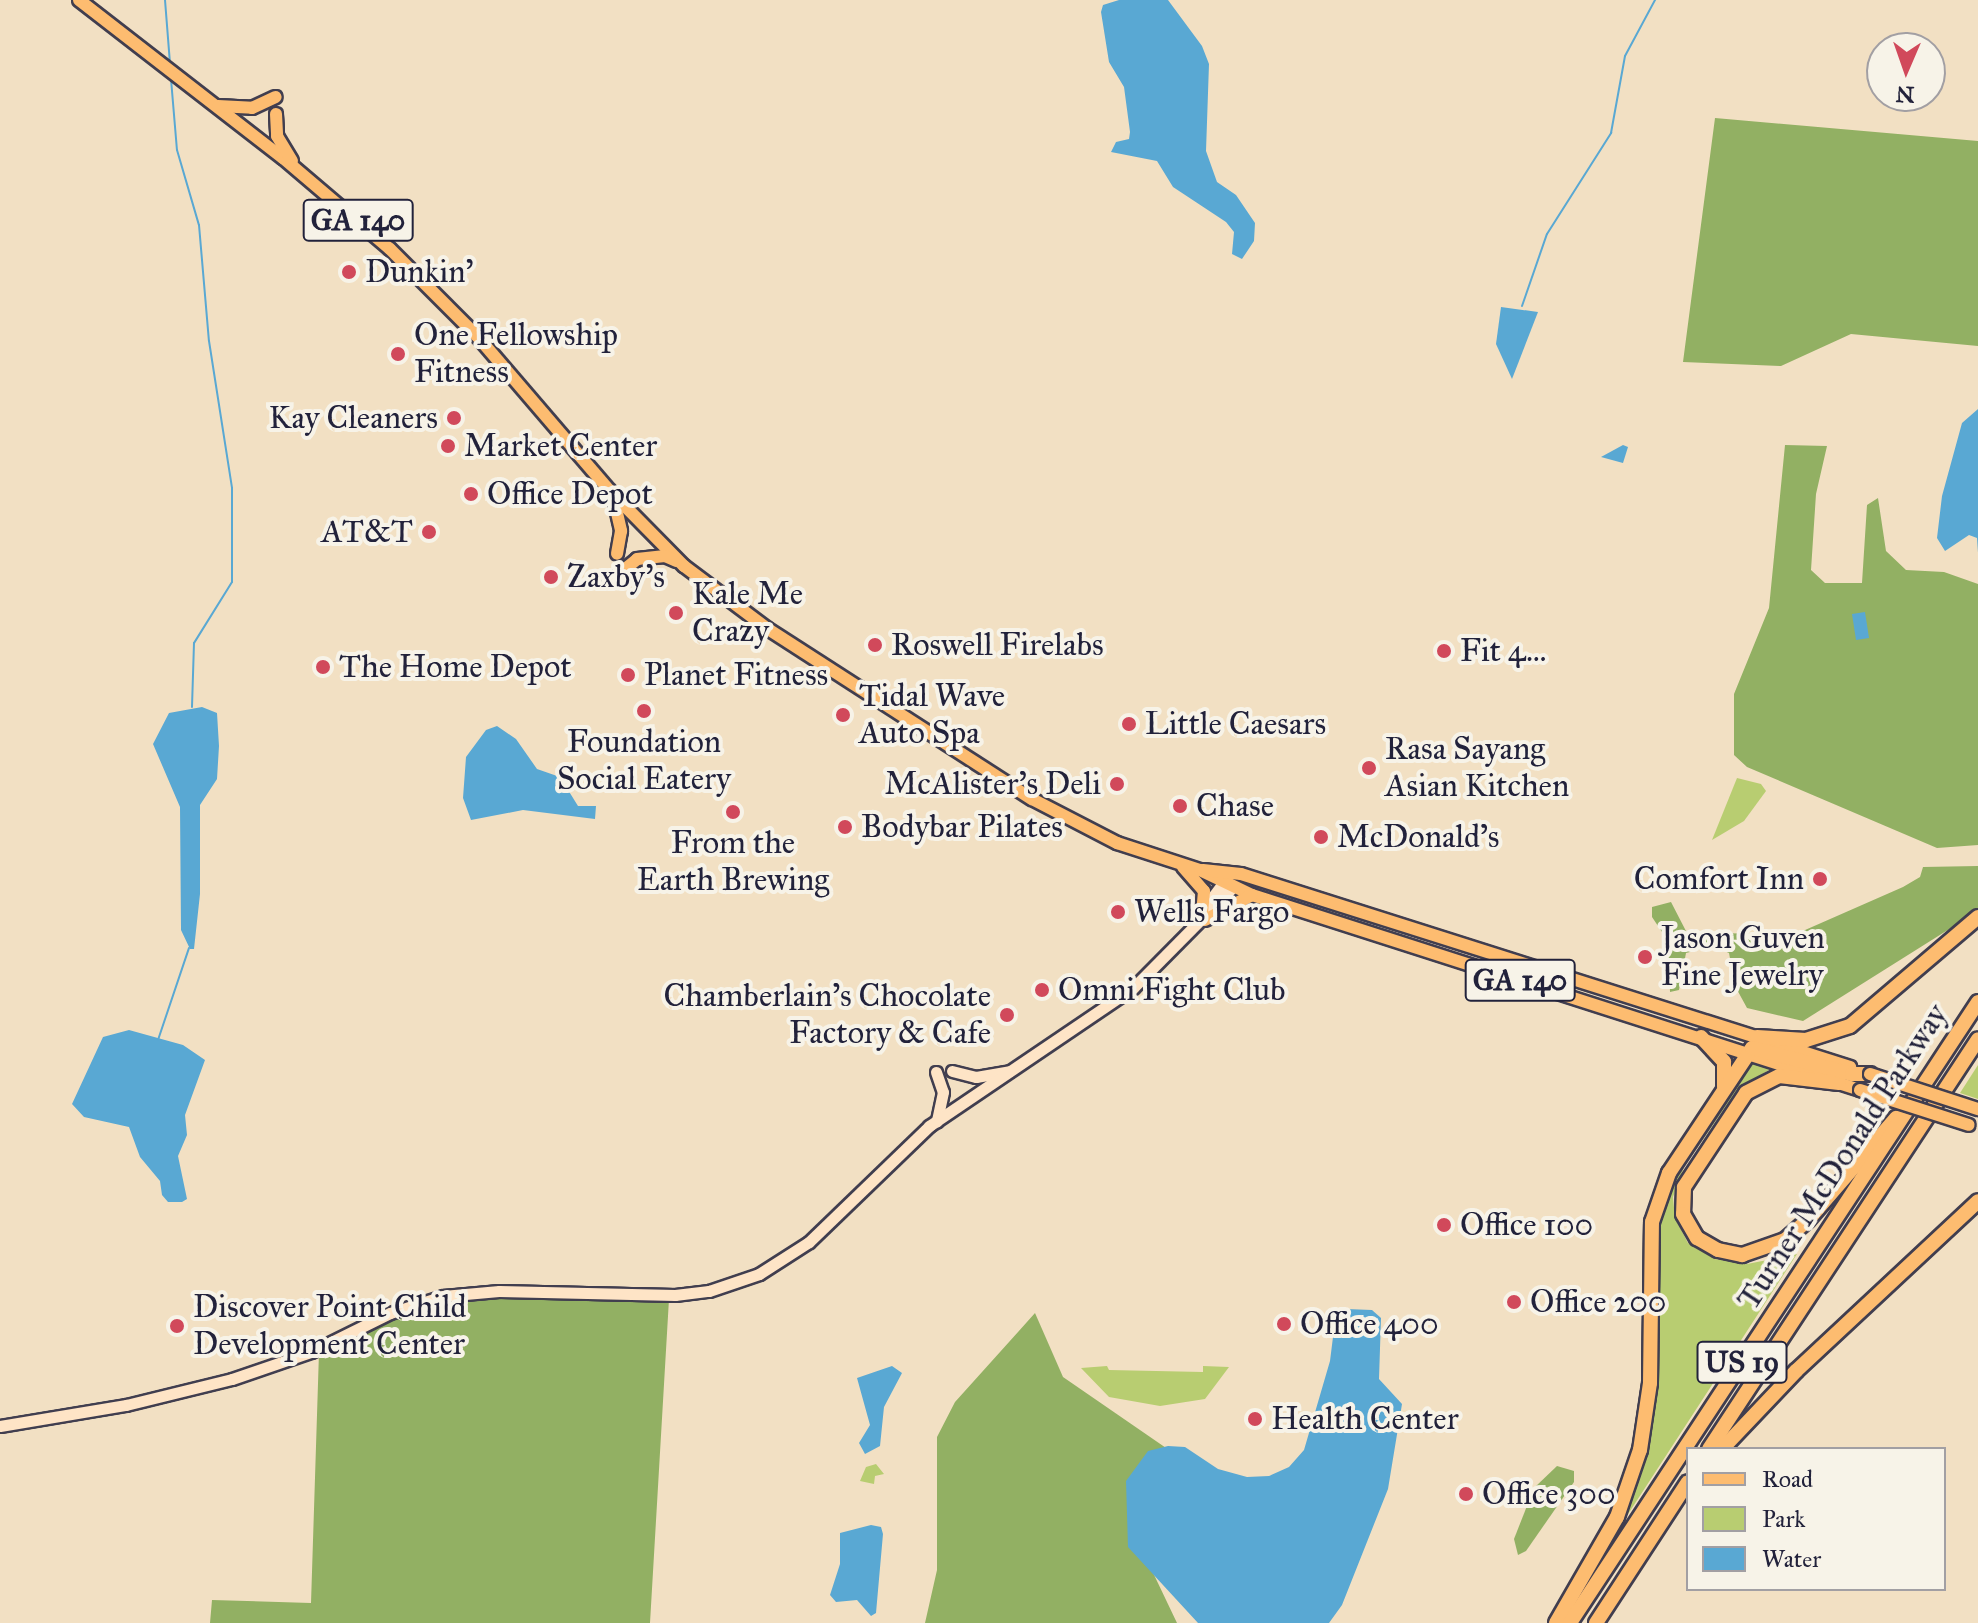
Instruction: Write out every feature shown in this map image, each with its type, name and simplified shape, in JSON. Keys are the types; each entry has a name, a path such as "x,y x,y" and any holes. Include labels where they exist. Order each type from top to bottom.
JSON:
{"highway":[{"path":"1757,1037 1806,1040 1850,1026 1978,917"},
{"name":"Turner McDonald Parkway","path":"1570,1623 1978,1002"},
{"path":"1701,1037 1724,1062 1720,1095"},
{"name":"Turner McDonald Parkway","path":"1710,1447 1978,1039"},
{"path":"1556,1623 1617,1517 1636,1466 1650,1383 1652,1222 1669,1173 1748,1053 1759,1047 1852,1074 1870,1074"},
{"path":"1839,1083 1783,1076 1747,1091 1684,1187 1683,1214 1697,1238 1718,1250 1742,1255 1785,1240 1914,1101"},
{"path":"1724,1447 1796,1371 1978,1201"},
{"path":"1596,1623 1686,1487"}],"main road":[{"name":"GA 140","path":"79,0 298,170 448,306 609,490 684,566 768,629 1044,806 1117,843 1181,865 1241,874 1978,1109"},
{"path":"215,105 252,108 276,97"},
{"path":"276,114 277,136 298,170"},
{"path":"609,490 621,522 617,554"},
{"path":"609,582 637,559 665,556 684,566"},
{"path":"1181,865 1204,891 1203,916"},
{"name":"GA 140","path":"1200,870 1252,895 1973,1127"},
{"path":"0,1426 126,1405 232,1379 311,1352 390,1313 443,1296 499,1291 664,1296 733,1284 809,1242 909,1142 1122,997 1160,964 1228,885"},
{"path":"1203,916 1252,895"},
{"path":"952,1071 976,1077 1018,1069"},
{"path":"936,1072 943,1092 937,1121"}],"green space":[{"path":"1715,118 1978,141 1978,346 1851,334 1781,366 1683,362"},
{"path":"1785,445 1827,446 1816,494 1811,570 1825,583 1862,583 1867,505 1878,498 1886,551 1906,570 1944,572 1978,584 1978,845 1937,848 1747,767 1734,755 1734,694 1769,608"},
{"path":"1737,778 1761,784 1766,791 1744,821 1712,840"},
{"path":"1978,866 1978,911 1803,1021 1747,1008 1735,986 1729,953 1713,946 1686,953 1679,990 1670,992 1668,941 1652,917 1652,907 1671,902 1687,933 1796,934 1903,887 1920,877 1923,867"},
{"path":"1749,1061 1772,1068 1737,1090 1684,1167 1673,1197 1675,1218 1688,1243 1715,1259 1747,1264 1797,1254 1619,1528 1640,1461 1654,1230 1664,1193"},
{"path":"1978,1065 1978,1099 1960,1093"},
{"path":"562,1296 669,1299 650,1623 210,1623 212,1600 311,1603 319,1352 405,1310 474,1298"},
{"path":"1035,1313 1063,1377 1169,1450 1136,1537 1177,1623 925,1623 937,1570 937,1437 955,1402"},
{"path":"1107,1366 1109,1370 1203,1372 1203,1366 1229,1367 1205,1399 1160,1406 1109,1397 1081,1368"},
{"path":"876,1464 884,1474 875,1476 874,1484 860,1481 866,1467"},
{"path":"1557,1466 1574,1471 1574,1482 1526,1551 1518,1555 1514,1539 1534,1488"}],"water":[{"path":"1119,0 1168,0 1202,46 1209,64 1206,151 1217,182 1236,195 1255,223 1254,241 1242,259 1232,254 1234,232 1226,222 1173,187 1157,161 1111,152 1116,142 1129,139 1130,132 1124,87 1109,62 1101,12 1103,5"},
{"path":"1501,307 1538,312 1512,379 1496,344"},
{"path":"1978,409 1978,553 1977,538 1969,535 1945,551 1937,538 1942,496 1962,423"},
{"path":"1623,445 1628,447 1623,463 1601,457"},
{"path":"1865,612 1869,638 1856,640 1852,614"},
{"path":"202,707 217,713 219,746 217,779 200,805 200,894 194,949 190,949 181,930 180,807 153,744 169,713"},
{"path":"497,726 516,739 537,769 560,777 578,806 596,806 595,819 523,810 471,820 463,798 466,757 486,730"},
{"path":"129,1030 183,1045 205,1060 185,1115 187,1135 178,1156 187,1199 182,1202 168,1202 162,1195 160,1181 140,1157 129,1127 84,1117 72,1104 103,1037"},
{"path":"1346,1309 1372,1310 1381,1318 1379,1379 1402,1404 1388,1489 1342,1605 1329,1623 1198,1623 1128,1547 1126,1481 1148,1451 1168,1446 1185,1447 1218,1469 1247,1477 1269,1476 1289,1467 1304,1450 1330,1361 1335,1321"},
{"path":"892,1366 902,1373 884,1407 880,1446 865,1454 859,1443 870,1425 857,1378"},
{"path":"871,1525 881,1527 883,1534 876,1613 871,1616 857,1600 836,1602 830,1595 840,1564 840,1533"}],"waterway":[{"path":"165,0 170,64"},
{"path":"1522,306 1547,234 1611,133 1625,56 1655,0"},
{"path":"171,79 177,150 199,225 209,341 232,488 232,582 194,643 192,707"},
{"path":"158,1040 189,948"}],"place":[{"name":"Dunkin'","path":"349,272"},
{"name":"One Fellowship Fitness","path":"398,354"},
{"name":"Kay Cleaners","path":"454,418"},
{"name":"Market Center","path":"448,446"},
{"name":"Office Depot","path":"471,494"},
{"name":"AT&T","path":"429,532"},
{"name":"Zaxby's","path":"551,577"},
{"name":"Kale Me Crazy","path":"676,613"},
{"name":"Roswell Firelabs","path":"875,645"},
{"name":"Fit 4...","path":"1444,651"},
{"name":"The Home Depot","path":"323,667"},
{"name":"Planet Fitness","path":"628,675"},
{"name":"Foundation Social Eatery","path":"644,711"},
{"name":"Tidal Wave Auto Spa","path":"843,715"},
{"name":"Little Caesars","path":"1129,724"},
{"name":"Rasa Sayang Asian Kitchen","path":"1369,768"},
{"name":"McAlister's Deli","path":"1117,784"},
{"name":"Chase","path":"1180,806"},
{"name":"From the Earth Brewing","path":"733,812"},
{"name":"Bodybar Pilates","path":"845,827"},
{"name":"McDonald's","path":"1321,837"},
{"name":"Comfort Inn","path":"1820,879"},
{"name":"Wells Fargo","path":"1118,912"},
{"name":"Jason Guven Fine Jewelry","path":"1645,957"},
{"name":"Omni Fight Club","path":"1042,990"},
{"name":"Chamberlain's Chocolate Factory & Cafe","path":"1007,1015"},
{"name":"Office 100","path":"1444,1225"},
{"name":"Office 200","path":"1514,1302"},
{"name":"Office 400","path":"1284,1324"},
{"name":"Discover Point Child Development Center","path":"177,1326"},
{"name":"Health Center","path":"1255,1419"},
{"name":"Office 300","path":"1466,1494"}]}
